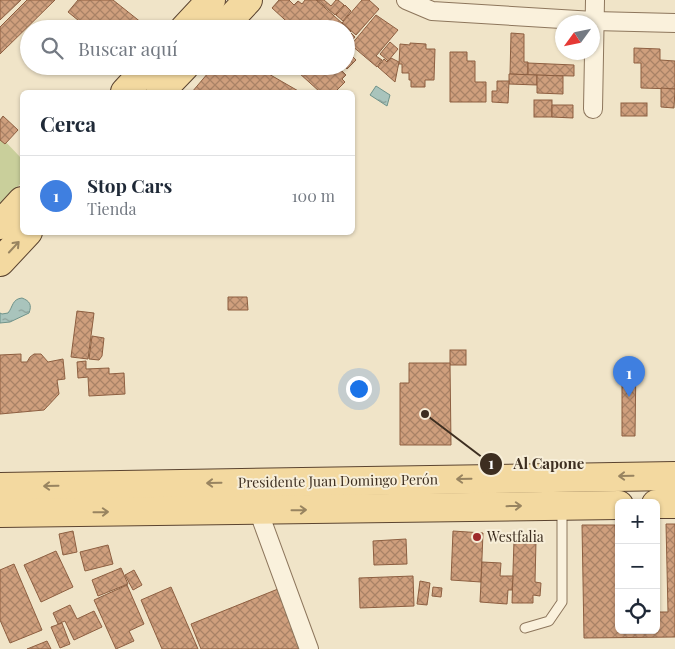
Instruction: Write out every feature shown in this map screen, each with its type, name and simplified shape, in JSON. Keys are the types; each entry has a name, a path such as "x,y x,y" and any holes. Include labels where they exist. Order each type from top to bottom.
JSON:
{"main road":[{"path":"193,20 212,0"},
{"path":"229,20 248,0"},
{"path":"127,90 141,75"},
{"path":"162,90 176,75"},
{"path":"0,225 20,203"},
{"path":"0,262 25,235"},
{"name":"Presidente Juan Domingo Perón","path":"0,487 675,476"},
{"path":"352,481 352,509"},
{"path":"660,504 675,504"},
{"name":"Presidente Juan Domingo Perón","path":"0,513 615,505"}],"street":[{"path":"406,0 432,11 555,19"},
{"path":"594,15 595,0"},
{"path":"600,21 675,23"},
{"path":"593,108 594,60"},
{"path":"258,510 309,649"}],"lane":[{"path":"525,628 549,620 562,602 562,506"}],"green space":[{"path":"0,136 20,157 20,184 0,206"}],"water":[{"path":"376,86 390,95 387,106 370,95"},
{"path":"22,298 30,304 29,313 10,322 0,323 0,313 8,313 14,302"}],"building":[{"path":"0,0 21,0 0,20"},
{"path":"27,0 55,0 35,20 20,20 20,34 0,54 0,27"},
{"path":"78,0 113,0 138,20 78,20 68,12"},
{"path":"279,0 289,0 294,5 298,1 302,4 305,0 316,0 339,20 285,20 272,8"},
{"path":"317,0 324,0 331,6 338,0 344,5 335,15"},
{"path":"362,0 369,0 379,9 356,35 355,20 345,20"},
{"path":"345,5 351,11 344,20 336,15"},
{"path":"376,15 398,30 376,56 382,60 377,67 355,48 355,40"},
{"path":"511,33 524,34 524,62 528,62 528,75 510,74"},
{"path":"390,42 398,49 388,61 380,54"},
{"path":"410,43 426,44 426,49 435,49 434,80 425,80 425,87 411,87 409,73 402,73 402,64 399,64 400,44 410,45"},
{"path":"634,48 660,49 660,60 675,61 675,89 641,88 641,63 634,63"},
{"path":"450,52 467,52 467,61 475,61 475,82 486,82 486,102 450,102"},
{"path":"391,58 399,62 395,82 378,67 384,59 387,62"},
{"path":"528,63 574,65 574,76 528,75"},
{"path":"509,74 537,75 537,85 509,84"},
{"path":"206,75 271,75 297,90 194,90"},
{"path":"301,75 346,75 342,79 345,82 337,90 318,90"},
{"path":"537,75 563,76 563,94 537,93"},
{"path":"497,81 509,81 508,103 492,102 492,91 497,91"},
{"path":"661,88 675,89 674,108 661,107"},
{"path":"534,100 552,100 552,117 534,117"},
{"path":"621,103 647,103 647,116 621,116"},
{"path":"552,105 573,105 573,118 552,117"},
{"path":"3,116 18,130 5,144 0,140 0,120"},
{"path":"228,297 247,297 248,310 228,310"},
{"path":"77,311 94,313 88,359 71,357"},
{"path":"92,336 104,338 102,356 99,360 89,359"},
{"path":"450,350 466,350 466,365 450,365"},
{"path":"21,354 21,362 27,362 34,354 41,354 48,362 63,359 65,379 57,380 59,394 44,410 0,414 0,355"},
{"path":"622,359 636,359 635,436 622,436"},
{"path":"86,361 86,369 109,368 109,374 124,373 125,394 89,396 88,377 78,378 77,362"},
{"path":"409,363 450,363 451,445 400,445 400,383 409,383"},
{"path":"666,524 675,524 675,637 584,638 582,525 615,525 615,634 660,634 660,612 668,612"},
{"path":"73,531 77,552 63,555 59,534"},
{"path":"453,531 483,533 481,582 451,580"},
{"path":"406,539 407,564 374,565 373,541"},
{"path":"514,540 536,541 535,582 541,583 540,596 533,595 533,603 512,603"},
{"path":"108,545 113,564 85,571 80,552"},
{"path":"56,551 73,587 41,602 24,565"},
{"path":"482,562 501,563 500,576 513,576 512,590 508,590 507,604 480,602"},
{"path":"14,564 42,630 10,643 0,620 0,570"},
{"path":"121,568 128,584 98,596 92,580"},
{"path":"134,570 142,585 133,590 125,575"},
{"path":"413,576 414,606 360,608 359,578"},
{"path":"420,581 430,583 427,605 417,604"},
{"path":"127,585 144,624 129,631 134,641 116,649 94,600"},
{"path":"171,587 198,649 162,649 141,600"},
{"path":"433,587 442,588 441,597 432,596"},
{"path":"278,589 302,649 201,649 191,624"},
{"path":"70,605 77,619 94,611 102,627 74,640 65,621 58,624 53,613"},
{"path":"62,623 70,644 60,648 51,627"},
{"path":"47,641 51,649 27,649"}],"place":[{"name":"Stop Cars","path":"629,397"},
{"name":"Al Capone","path":"425,414"},
{"name":"Westfalia","path":"477,537"}]}
